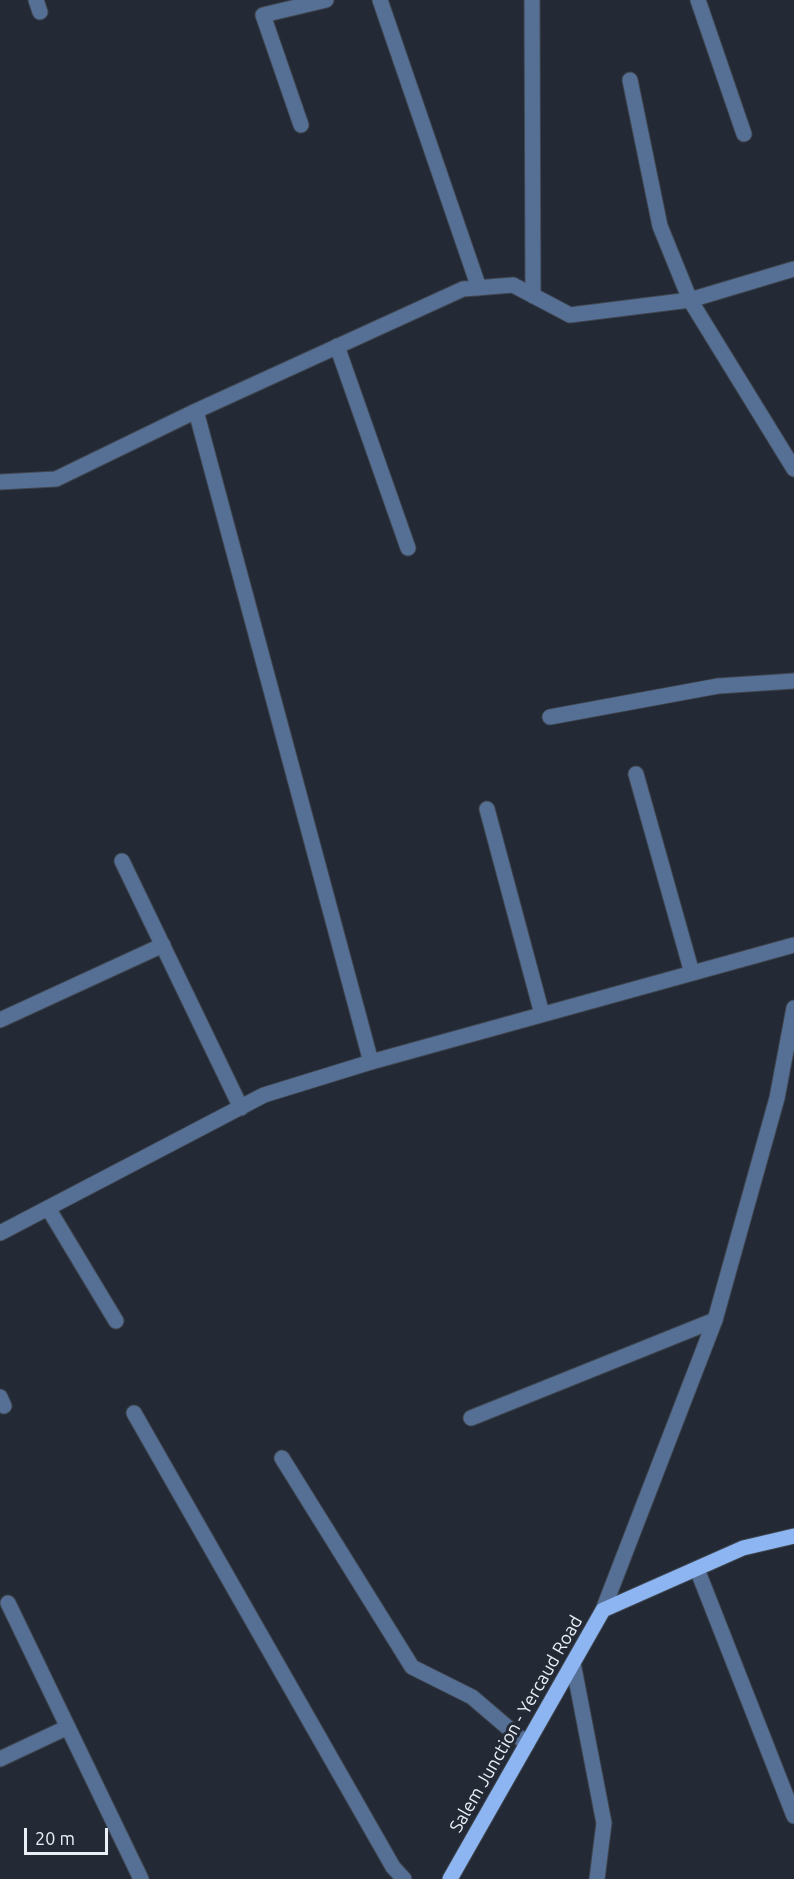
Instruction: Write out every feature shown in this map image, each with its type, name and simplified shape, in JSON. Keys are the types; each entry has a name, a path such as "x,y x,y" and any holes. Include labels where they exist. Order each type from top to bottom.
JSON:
{"main road":[{"name":"Salem Junction - Yercaud Road","path":"450,1879 603,1610 743,1548 794,1536"}],"street":[{"path":"301,125 263,15 326,0"},
{"path":"380,0 479,288"},
{"path":"532,0 533,296"},
{"path":"698,0 744,134"},
{"path":"630,80 660,226 690,300 794,469"},
{"path":"0,482 56,479 196,411 463,289 513,285 570,315 690,300 794,269"},
{"path":"338,346 408,548"},
{"path":"196,411 371,1062"},
{"path":"550,717 718,686 794,681"},
{"path":"636,774 692,973"},
{"path":"487,809 542,1014"},
{"path":"123,861 241,1108"},
{"path":"0,1020 164,945"},
{"path":"0,1233 264,1095 371,1062 794,945"},
{"path":"603,1610 715,1320 777,1098 794,1008"},
{"path":"48,1208 116,1321"},
{"path":"471,1418 715,1320"},
{"path":"134,1413 393,1867 404,1879"},
{"path":"282,1458 412,1667 472,1697 527,1744"},
{"path":"697,1569 794,1816"},
{"path":"8,1603 141,1879"},
{"path":"573,1664 604,1823 597,1879"},
{"path":"0,1759 68,1727"}]}
